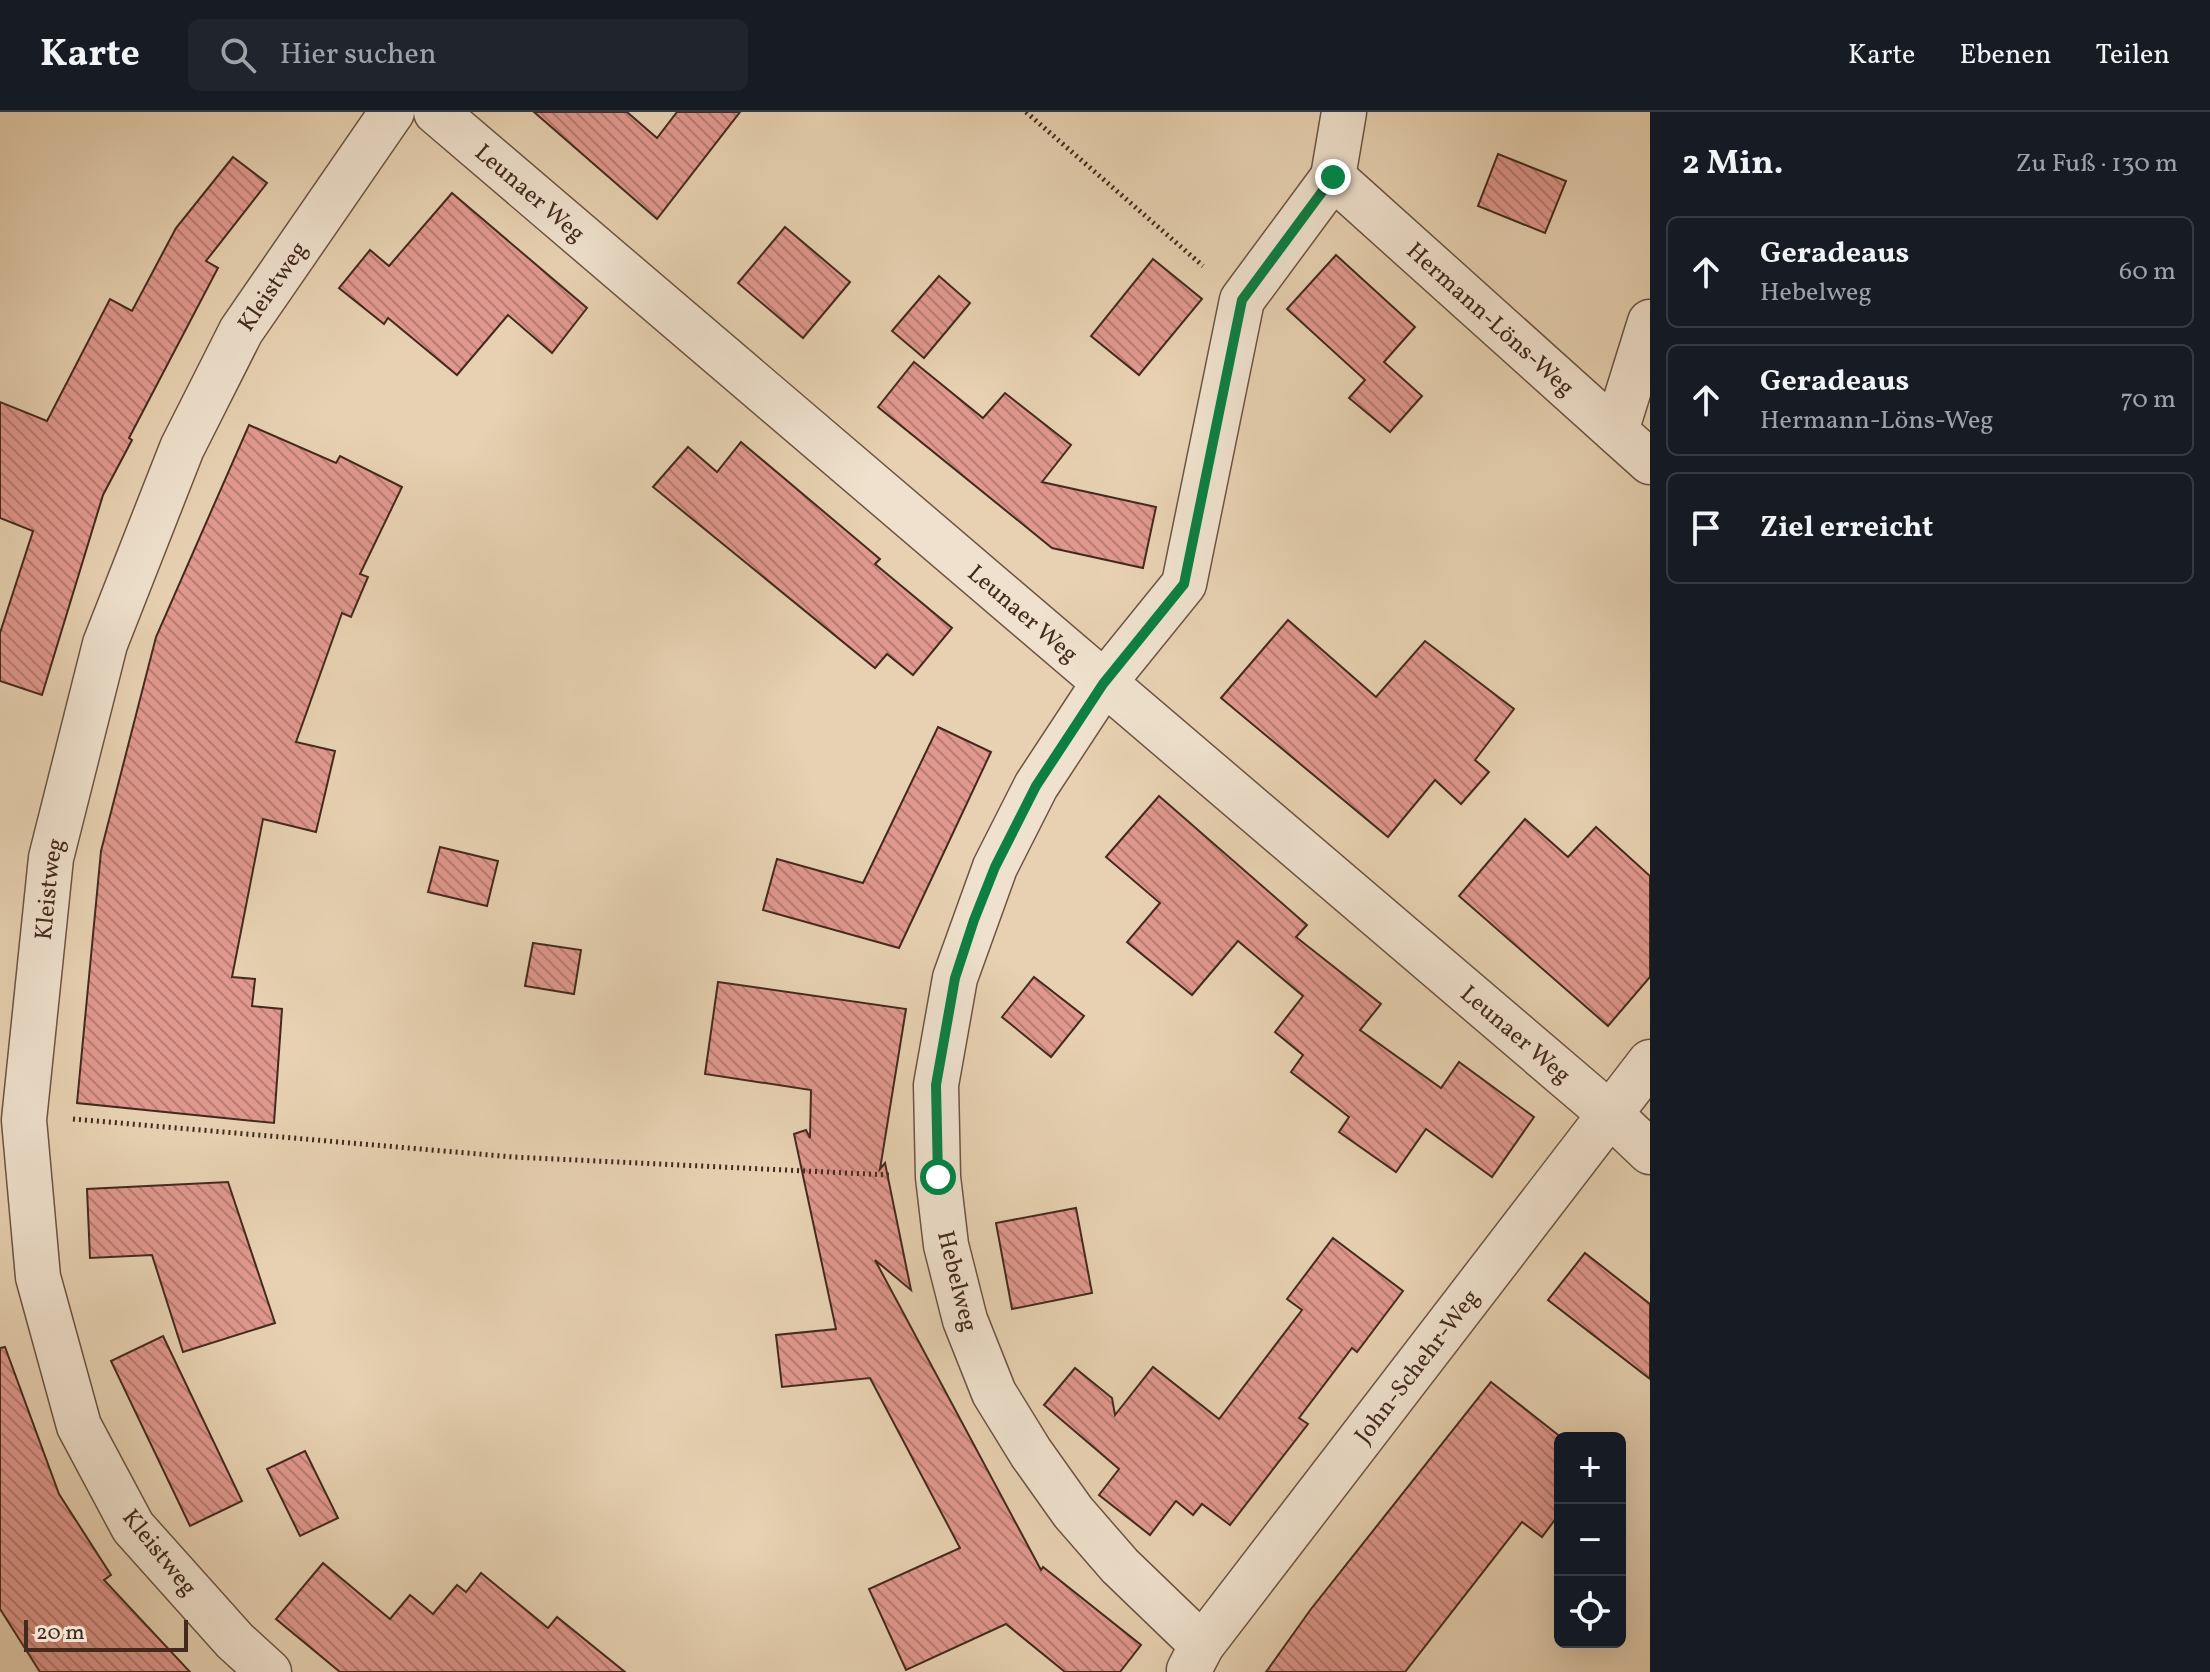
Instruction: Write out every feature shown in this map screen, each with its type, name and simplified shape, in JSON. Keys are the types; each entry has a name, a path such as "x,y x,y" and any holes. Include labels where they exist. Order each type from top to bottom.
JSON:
{"street":[{"name":"Kleistweg","path":"269,1672 235,1641 133,1527 79,1426 38,1277 16,1118 51,858 105,644 182,448 241,331 392,112"},
{"name":"Leunaer Weg","path":"436,112 1611,1115 1650,1152"},
{"path":"1103,684 1184,584 1242,300 1333,177 1344,112"},
{"name":"Hermann-Löns-Weg","path":"1333,177 1650,462"},
{"path":"1616,431 1650,322"},
{"name":"Hebelweg","path":"1103,684 1036,786 995,867 974,920 955,978 936,1085 938,1177 946,1245 965,1320 994,1393 1073,1512 1195,1658"},
{"name":"John-Schehr-Weg","path":"1195,1658 1650,1062"}],"path":[{"path":"1026,112 1242,300"},
{"path":"16,1118 513,1157 938,1177"}],"building":[{"path":"534,112 627,112 657,138 677,112 740,112 657,219"},
{"path":"1498,154 1566,181 1545,233 1478,206"},
{"path":"233,157 267,183 206,261 218,268 129,438 132,440 103,495 42,695 0,681 0,633 33,531 0,518 0,402 47,421 110,299 132,311 176,228"},
{"path":"452,193 587,308 552,353 508,315 457,375 388,318 384,324 339,288 370,250 389,266"},
{"path":"785,227 850,282 803,338 738,283"},
{"path":"1336,255 1415,327 1384,362 1422,396 1390,432 1349,398 1365,380 1287,309"},
{"path":"1153,259 1202,299 1139,375 1091,336"},
{"path":"939,276 970,303 924,358 892,331"},
{"path":"914,362 983,418 1005,393 1071,445 1042,482 1156,507 1143,568 1052,548 878,407"},
{"path":"249,425 336,463 340,456 402,487 360,574 368,577 351,617 342,613 296,742 335,751 316,832 263,819 232,977 255,979 252,1006 282,1009 274,1123 77,1103 101,851 156,637"},
{"path":"741,442 880,559 875,564 952,628 913,675 887,654 875,668 653,487 688,447 717,472"},
{"path":"1288,620 1376,697 1425,641 1514,709 1475,760 1489,772 1461,804 1435,780 1388,837 1221,698"},
{"path":"938,727 991,752 899,948 763,910 777,859 863,883"},
{"path":"1159,796 1307,925 1296,937 1381,1004 1360,1030 1441,1088 1459,1062 1534,1117 1492,1177 1426,1129 1396,1172 1339,1132 1349,1117 1291,1072 1303,1055 1275,1032 1303,996 1238,941 1192,995 1127,942 1160,903 1106,857"},
{"path":"1525,819 1568,857 1596,827 1650,876 1650,977 1608,1026 1459,896"},
{"path":"440,847 498,861 487,906 428,892"},
{"path":"533,943 581,950 574,994 525,986"},
{"path":"1034,977 1084,1016 1051,1057 1002,1017"},
{"path":"718,982 906,1009 880,1169 885,1163 911,1290 875,1260 1041,1570 1043,1567 1141,1645 1120,1672 1065,1672 1006,1624 906,1670 869,1589 960,1548 870,1378 782,1387 776,1335 836,1329 794,1134 806,1130 810,1138 811,1090 705,1074"},
{"path":"228,1182 275,1323 183,1352 152,1255 90,1258 87,1189"},
{"path":"1076,1208 1092,1293 1012,1309 996,1223"},
{"path":"1333,1238 1403,1291 1357,1352 1352,1348 1299,1418 1308,1424 1230,1525 1202,1504 1193,1515 1176,1501 1150,1535 1099,1495 1119,1469 1044,1405 1075,1368 1112,1398 1115,1415 1153,1367 1219,1419 1302,1310 1287,1299"},
{"path":"1585,1253 1650,1304 1650,1379 1548,1300"},
{"path":"163,1336 242,1501 190,1526 111,1361"},
{"path":"5,1347 59,1494 111,1575 104,1580 190,1672 40,1672 0,1609 0,1348"},
{"path":"1491,1382 1554,1432 1554,1521 1542,1537 1522,1522 1405,1672 1266,1672 1311,1609"},
{"path":"305,1451 338,1518 300,1536 267,1469"},
{"path":"323,1563 390,1619 410,1595 433,1614 457,1585 466,1592 481,1573 548,1628 557,1617 625,1672 340,1672 276,1619"}],"route":[{"path":"938,1177 936,1085 955,978 974,920 995,867 1036,786 1103,684 1184,584 1242,300 1333,177"}]}
